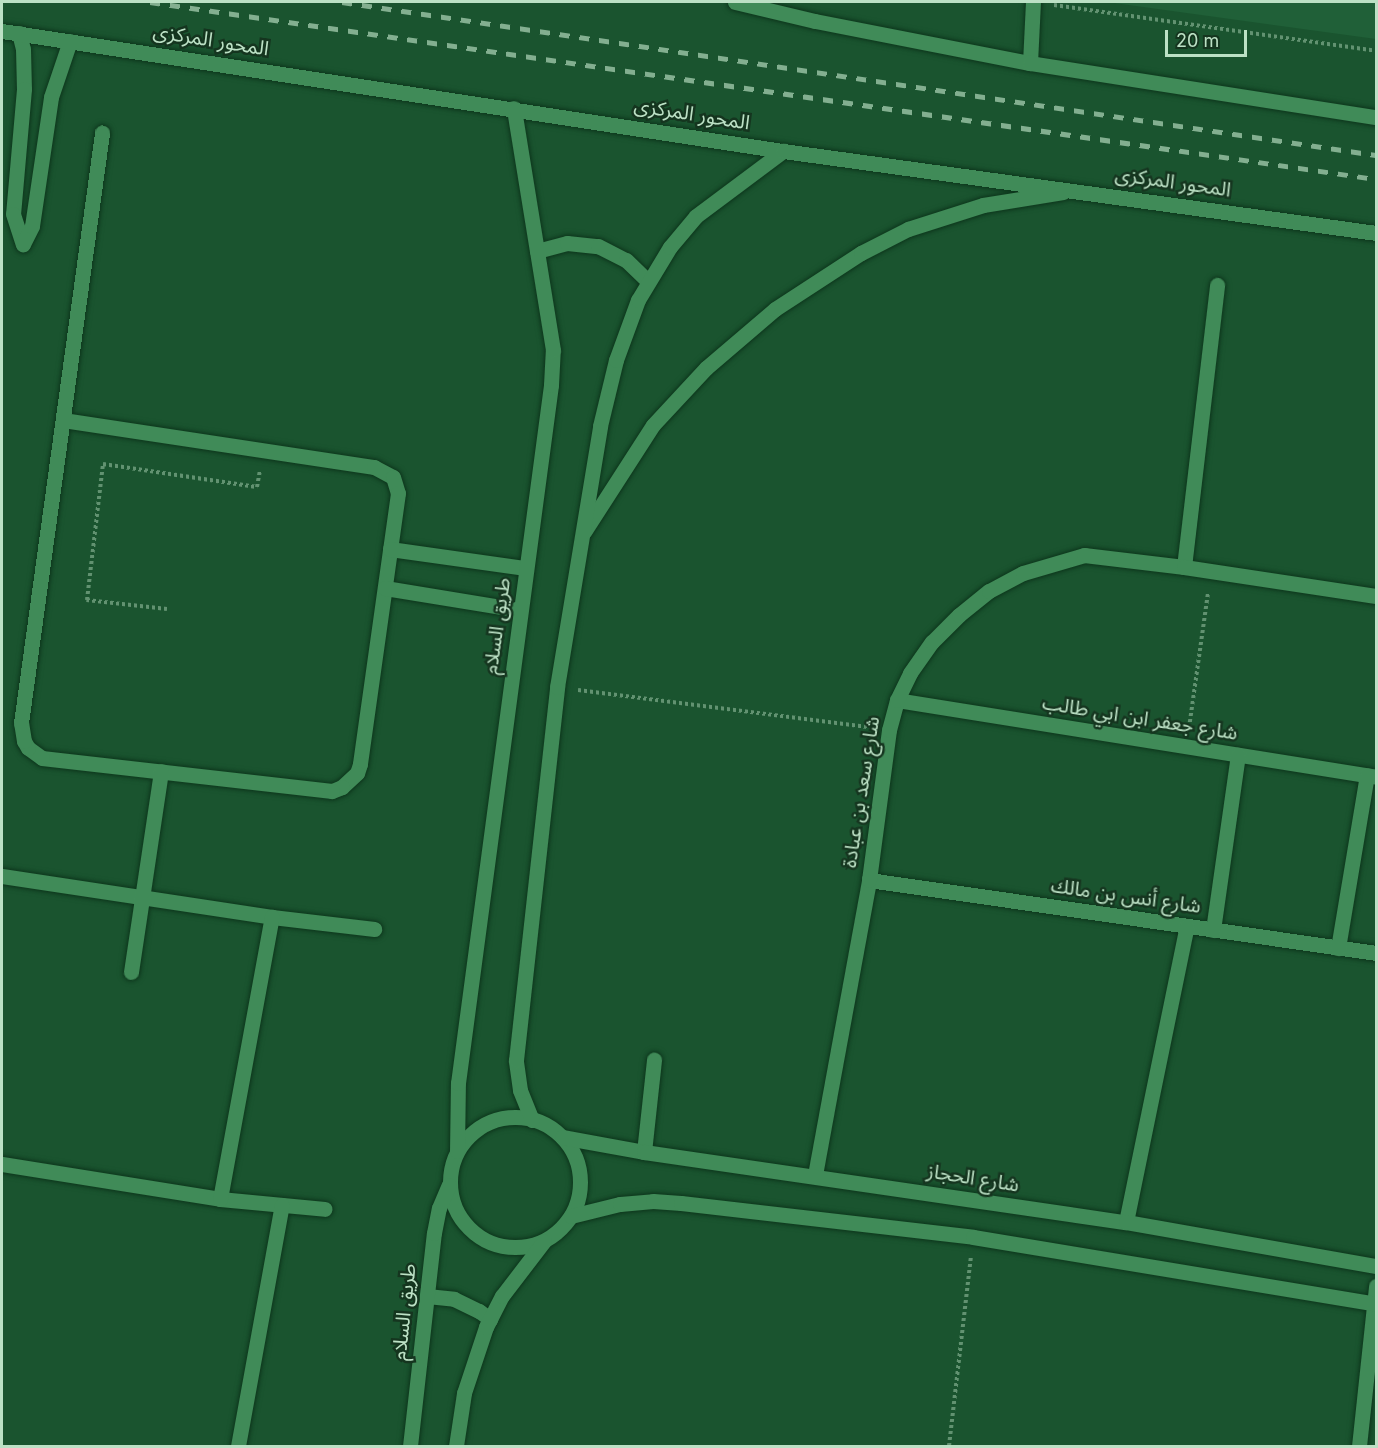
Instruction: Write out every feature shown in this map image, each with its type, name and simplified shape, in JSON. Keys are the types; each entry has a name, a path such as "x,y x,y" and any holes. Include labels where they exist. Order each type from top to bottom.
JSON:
{"street":[{"path":"735,2 815,21 1030,63 1377,117"},
{"path":"785,2 815,21"},
{"path":"1030,63 1033,2"},
{"name":"المحور المركزى","path":"2,31 783,151 1076,189 1377,233"},
{"path":"19,33 23,49 24,88 13,214 23,244 32,226 54,87 70,40"},
{"name":"طريق السلام","path":"457,1151 458,1083 520,610 550,409 553,350 514,108"},
{"path":"63,420 374,467 388,472 393,477 398,493 385,588 360,764 351,780 332,791 42,758 28,748 21,732 63,420 102,133"},
{"path":"532,1120 520,1090 516,1060 557,687 600,426 616,360 629,319 648,281 670,247 696,216 783,151"},
{"path":"580,537 653,425 706,368 775,309 861,253 908,229 983,205 1076,189"},
{"path":"537,250 567,243 598,246 626,260 648,281"},
{"path":"1184,567 1216,285"},
{"path":"390,549 526,568"},
{"name":"شارع سعد بن عبادة","path":"815,1175 869,880 889,730 897,700 910,673 932,642 959,615 989,591 1023,573 1084,555 1184,567 1377,596"},
{"path":"385,588 520,610"},
{"name":"شارع جعفر ابن ابي طالب","path":"897,700 1372,776"},
{"path":"1213,930 1238,755"},
{"path":"130,972 160,771"},
{"path":"1338,948 1372,776"},
{"path":"2,876 374,929"},
{"name":"شارع أنس بن مالك","path":"869,880 1377,953"},
{"path":"220,1199 272,916"},
{"path":"1126,1222 1187,926"},
{"path":"644,1152 654,1060"},
{"path":"515,1117 532,1120 548,1126 562,1137 572,1151 578,1167 580,1183 571,1216 560,1230 544,1241 527,1247 508,1247 490,1243 474,1233 461,1220 453,1203 449,1185 451,1167 457,1151 467,1137 481,1126 515,1117"},
{"name":"شارع الحجاز","path":"562,1137 644,1152 815,1175 1126,1222 1377,1266"},
{"path":"2,1164 220,1199 325,1209"},
{"name":"طريق السلام","path":"410,1446 434,1233 439,1208 449,1185"},
{"path":"571,1216 598,1208 653,1201 973,1237 1375,1304"},
{"path":"237,1446 282,1205"},
{"path":"456,1446 473,1359 490,1319 522,1267 544,1241"},
{"path":"1359,1446 1377,1286"},
{"path":"427,1296 454,1299 490,1319"}],"path":[{"path":"1033,2 1377,51"},
{"path":"166,609 87,600 103,464 257,487 263,450"},
{"path":"1186,746 1211,571"},
{"path":"557,687 889,730"},
{"path":"949,1446 973,1237"}],"shaded area":[{"path":"1107,2 1376,2 1376,39"}],"railway":[{"path":"150,2 1376,179"},
{"path":"342,2 1376,155"}]}
